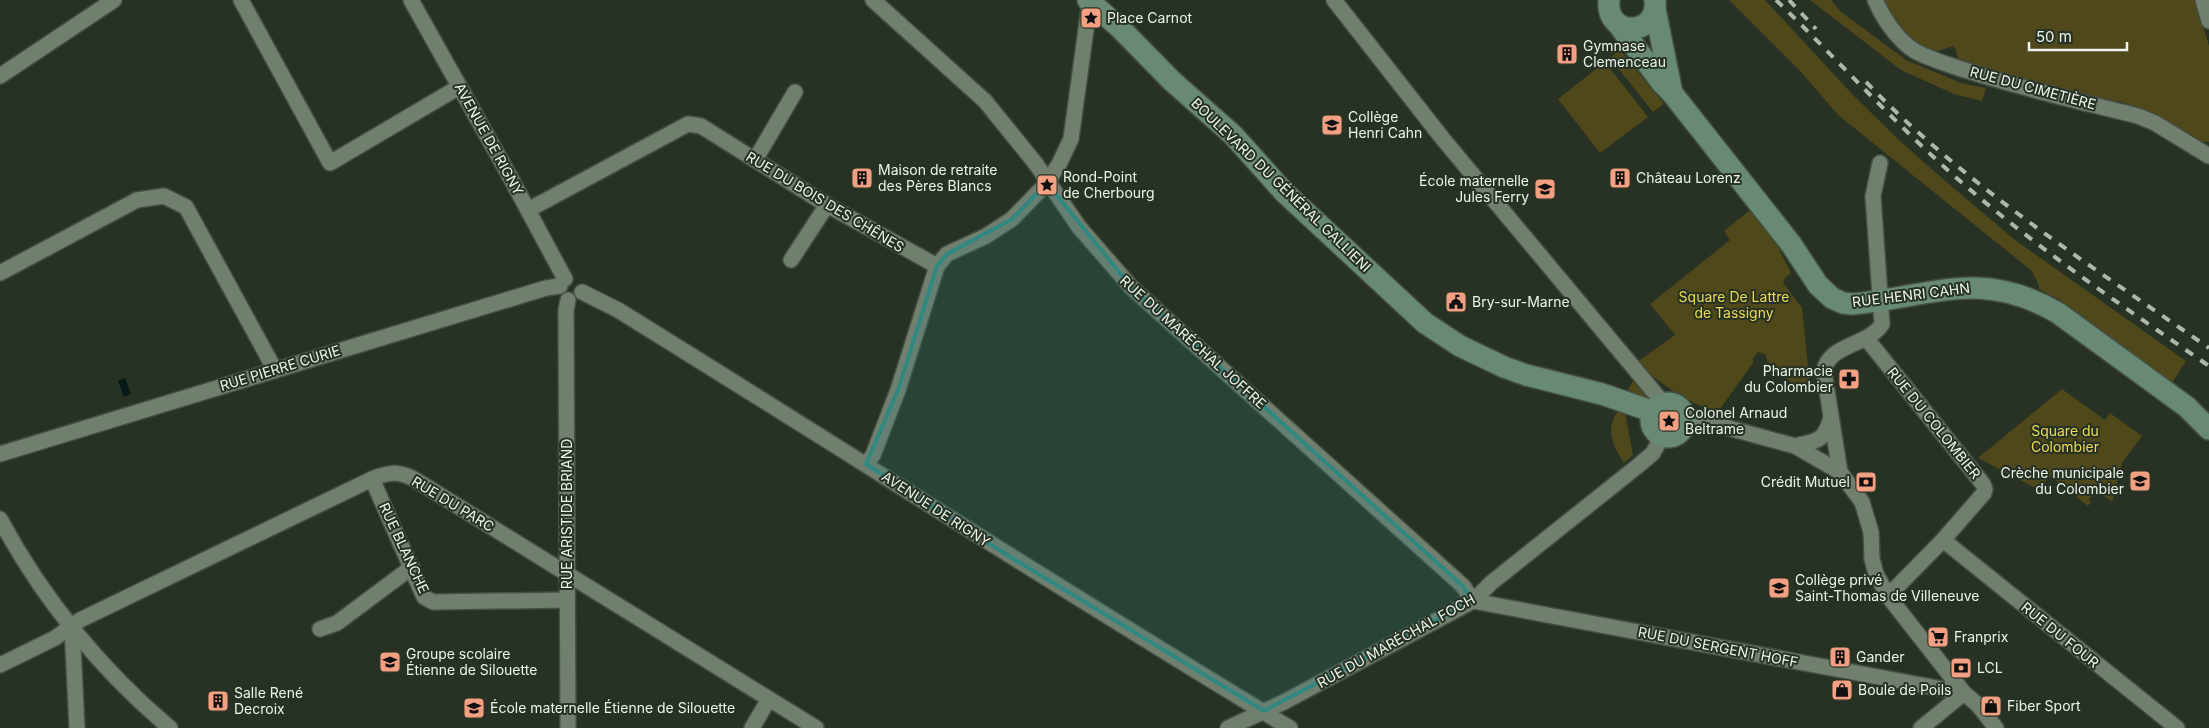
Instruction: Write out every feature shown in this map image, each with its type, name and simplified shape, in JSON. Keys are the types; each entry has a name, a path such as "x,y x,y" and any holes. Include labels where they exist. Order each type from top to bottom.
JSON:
{"main road":[{"name":"RUE HENRI CAHN","path":"1592,0 1612,13 1662,83 1672,93 1791,244 1824,293 1843,303 1859,304 1950,288 1977,286 2003,290 2036,300 2058,313 2187,407 2209,429"},
{"name":"BOULEVARD DU GÉNÉRAL GALLIENI","path":"1090,1 1119,27 1172,81 1233,134 1284,192 1425,323 1460,346 1504,367 1526,375 1659,408"},
{"path":"1612,13 1625,28 1641,27 1653,17 1655,5"},
{"path":"1655,5 1672,93"},
{"path":"1675,404 1685,416 1685,422 1681,431 1672,436 1662,436 1652,423 1659,408 1675,404"}],"street":[{"path":"0,76 114,0"},
{"path":"241,0 330,163 459,87"},
{"name":"AVENUE DE RIGNY","path":"411,0 528,210 562,283"},
{"name":"RUE DU MARÉCHAL JOFFRE","path":"873,0 986,101 1036,164 1078,227 1132,288 1463,586 1473,601"},
{"path":"1334,0 1659,408"},
{"name":"RUE DU CIMETIÈRE","path":"1875,0 1881,14 1903,42 1927,56 1989,78 2138,116 2209,156"},
{"path":"2202,0 2209,21"},
{"path":"866,464 872,455 898,390 937,266 947,254 986,236 1012,219 1047,183 1071,139 1090,1"},
{"path":"755,160 796,92"},
{"name":"RUE DU BOIS DES CHÊNES","path":"528,210 688,124 701,126 827,205 937,266"},
{"path":"1840,472 1824,372 1825,364 1831,355 1877,332 1882,324 1874,196 1880,163"},
{"path":"0,274 137,200 164,196 186,207 275,370"},
{"path":"791,260 827,205"},
{"path":"569,278 578,280 582,287 582,292 577,299 568,300 561,295 562,283 569,278"},
{"name":"RUE PIERRE CURIE","path":"0,454 562,283"},
{"name":"AVENUE DE RIGNY","path":"582,292 618,310 866,464 1007,555 1290,728"},
{"name":"RUE ARISTIDE BRIAND","path":"568,300 566,310 568,728"},
{"name":"RUE DU COLOMBIER","path":"1866,338 1985,487 1984,493 1943,540 1888,596"},
{"path":"1685,416 1796,446 1840,472 1862,502 1871,532 1872,559 1876,574 1888,596 1964,693 1978,705 1996,728"},
{"path":"1796,446 1818,441 1826,434 1832,416"},
{"name":"RUE DU MARÉCHAL FOCH","path":"1228,728 1473,601 1491,583 1646,459 1662,436"},
{"name":"RUE DU PARC","path":"0,665 54,638 80,620 372,479 391,473 407,475 816,728"},
{"name":"RUE BLANCHE","path":"372,479 424,597 432,602 567,600"},
{"path":"0,519 42,589 72,626 120,680 170,728"},
{"name":"RUE DU FOUR","path":"1943,540 2177,728"},
{"path":"320,629 337,623 412,567"},
{"name":"RUE DU SERGENT HOFF","path":"1473,601 1964,693"},
{"path":"72,626 77,728"},
{"path":"1922,728 1964,693"},
{"path":"752,728 770,699"}],"highlighted area":[{"path":"1047,183 1132,288 1463,586 1473,601 1264,711 1007,555 866,464 898,390 937,266 947,254 1012,219"}],"green space":[{"path":"1729,0 1765,0 1853,95 1901,142 1943,179 2015,240 2186,361 2172,383 2058,299 2039,289 2032,271 1838,115 1802,73"},
{"path":"1810,0 1831,0 1840,11 1906,60 1961,83 1986,88 1982,101 1954,94 1901,70"},
{"path":"1875,0 2195,0 2209,46 2209,142 2201,142 2128,107 2126,103 2118,101 2116,103 1957,63 1958,57 1954,46 1931,53 1911,45"},
{"path":"1620,50 1664,104 1653,112 1610,58"},
{"path":"1605,62 1648,117 1600,153 1558,99"},
{"name":"Square De Lattre de Tassigny","path":"1750,210 1777,245 1791,273 1785,278 1783,283 1802,308 1810,385 1795,386 1768,362 1765,354 1758,352 1753,358 1753,363 1717,413 1674,392 1637,362 1675,335 1650,304 1730,240 1724,231"},
{"path":"1634,380 1652,398 1652,401 1625,394"},
{"name":"Square du Colombier","path":"2062,389 2105,420 2110,413 2142,436 2122,463 2112,502 2096,490 2089,500 2091,502 2088,506 2050,476 2039,490 1978,458"},
{"path":"1619,410 1625,413 1633,455 1624,463 1616,450 1611,431 1614,417"},
{"path":"1669,414 1674,416 1676,421 1674,426 1669,428 1664,426 1662,421 1664,416"}],"shaded area":[{"path":"125,378 131,394 124,397 118,381"}],"railway":[{"path":"1776,0 1913,137 1960,181 2082,277 2209,366"},
{"path":"1789,0 1816,29"},
{"path":"1866,82 1945,156 1988,190 2075,255 2209,348"}],"place":[{"name":"Place Carnot","path":"1091,18"},
{"name":"Gymnase Clemenceau","path":"1567,54"},
{"name":"Collège Henri Cahn","path":"1332,125"},
{"name":"Maison de retraite des Pères Blancs","path":"862,178"},
{"name":"Château Lorenz","path":"1620,178"},
{"name":"Rond-Point de Cherbourg","path":"1047,185"},
{"name":"École maternelle Jules Ferry","path":"1545,189"},
{"name":"Bry-sur-Marne","path":"1456,302"},
{"name":"Pharmacie du Colombier","path":"1849,379"},
{"name":"Colonel Arnaud Beltrame","path":"1669,421"},
{"name":"Crèche municipale du Colombier","path":"2140,481"},
{"name":"Crédit Mutuel","path":"1866,482"},
{"name":"Collège privé Saint-Thomas de Villeneuve","path":"1779,588"},
{"name":"Franprix","path":"1938,637"},
{"name":"Gander","path":"1840,657"},
{"name":"Groupe scolaire Étienne de Silouette","path":"390,662"},
{"name":"LCL","path":"1961,668"},
{"name":"Boule de Poils","path":"1842,690"},
{"name":"Salle René Decroix","path":"218,701"},
{"name":"Fiber Sport","path":"1991,706"},
{"name":"École maternelle Étienne de Silouette","path":"474,708"}]}
